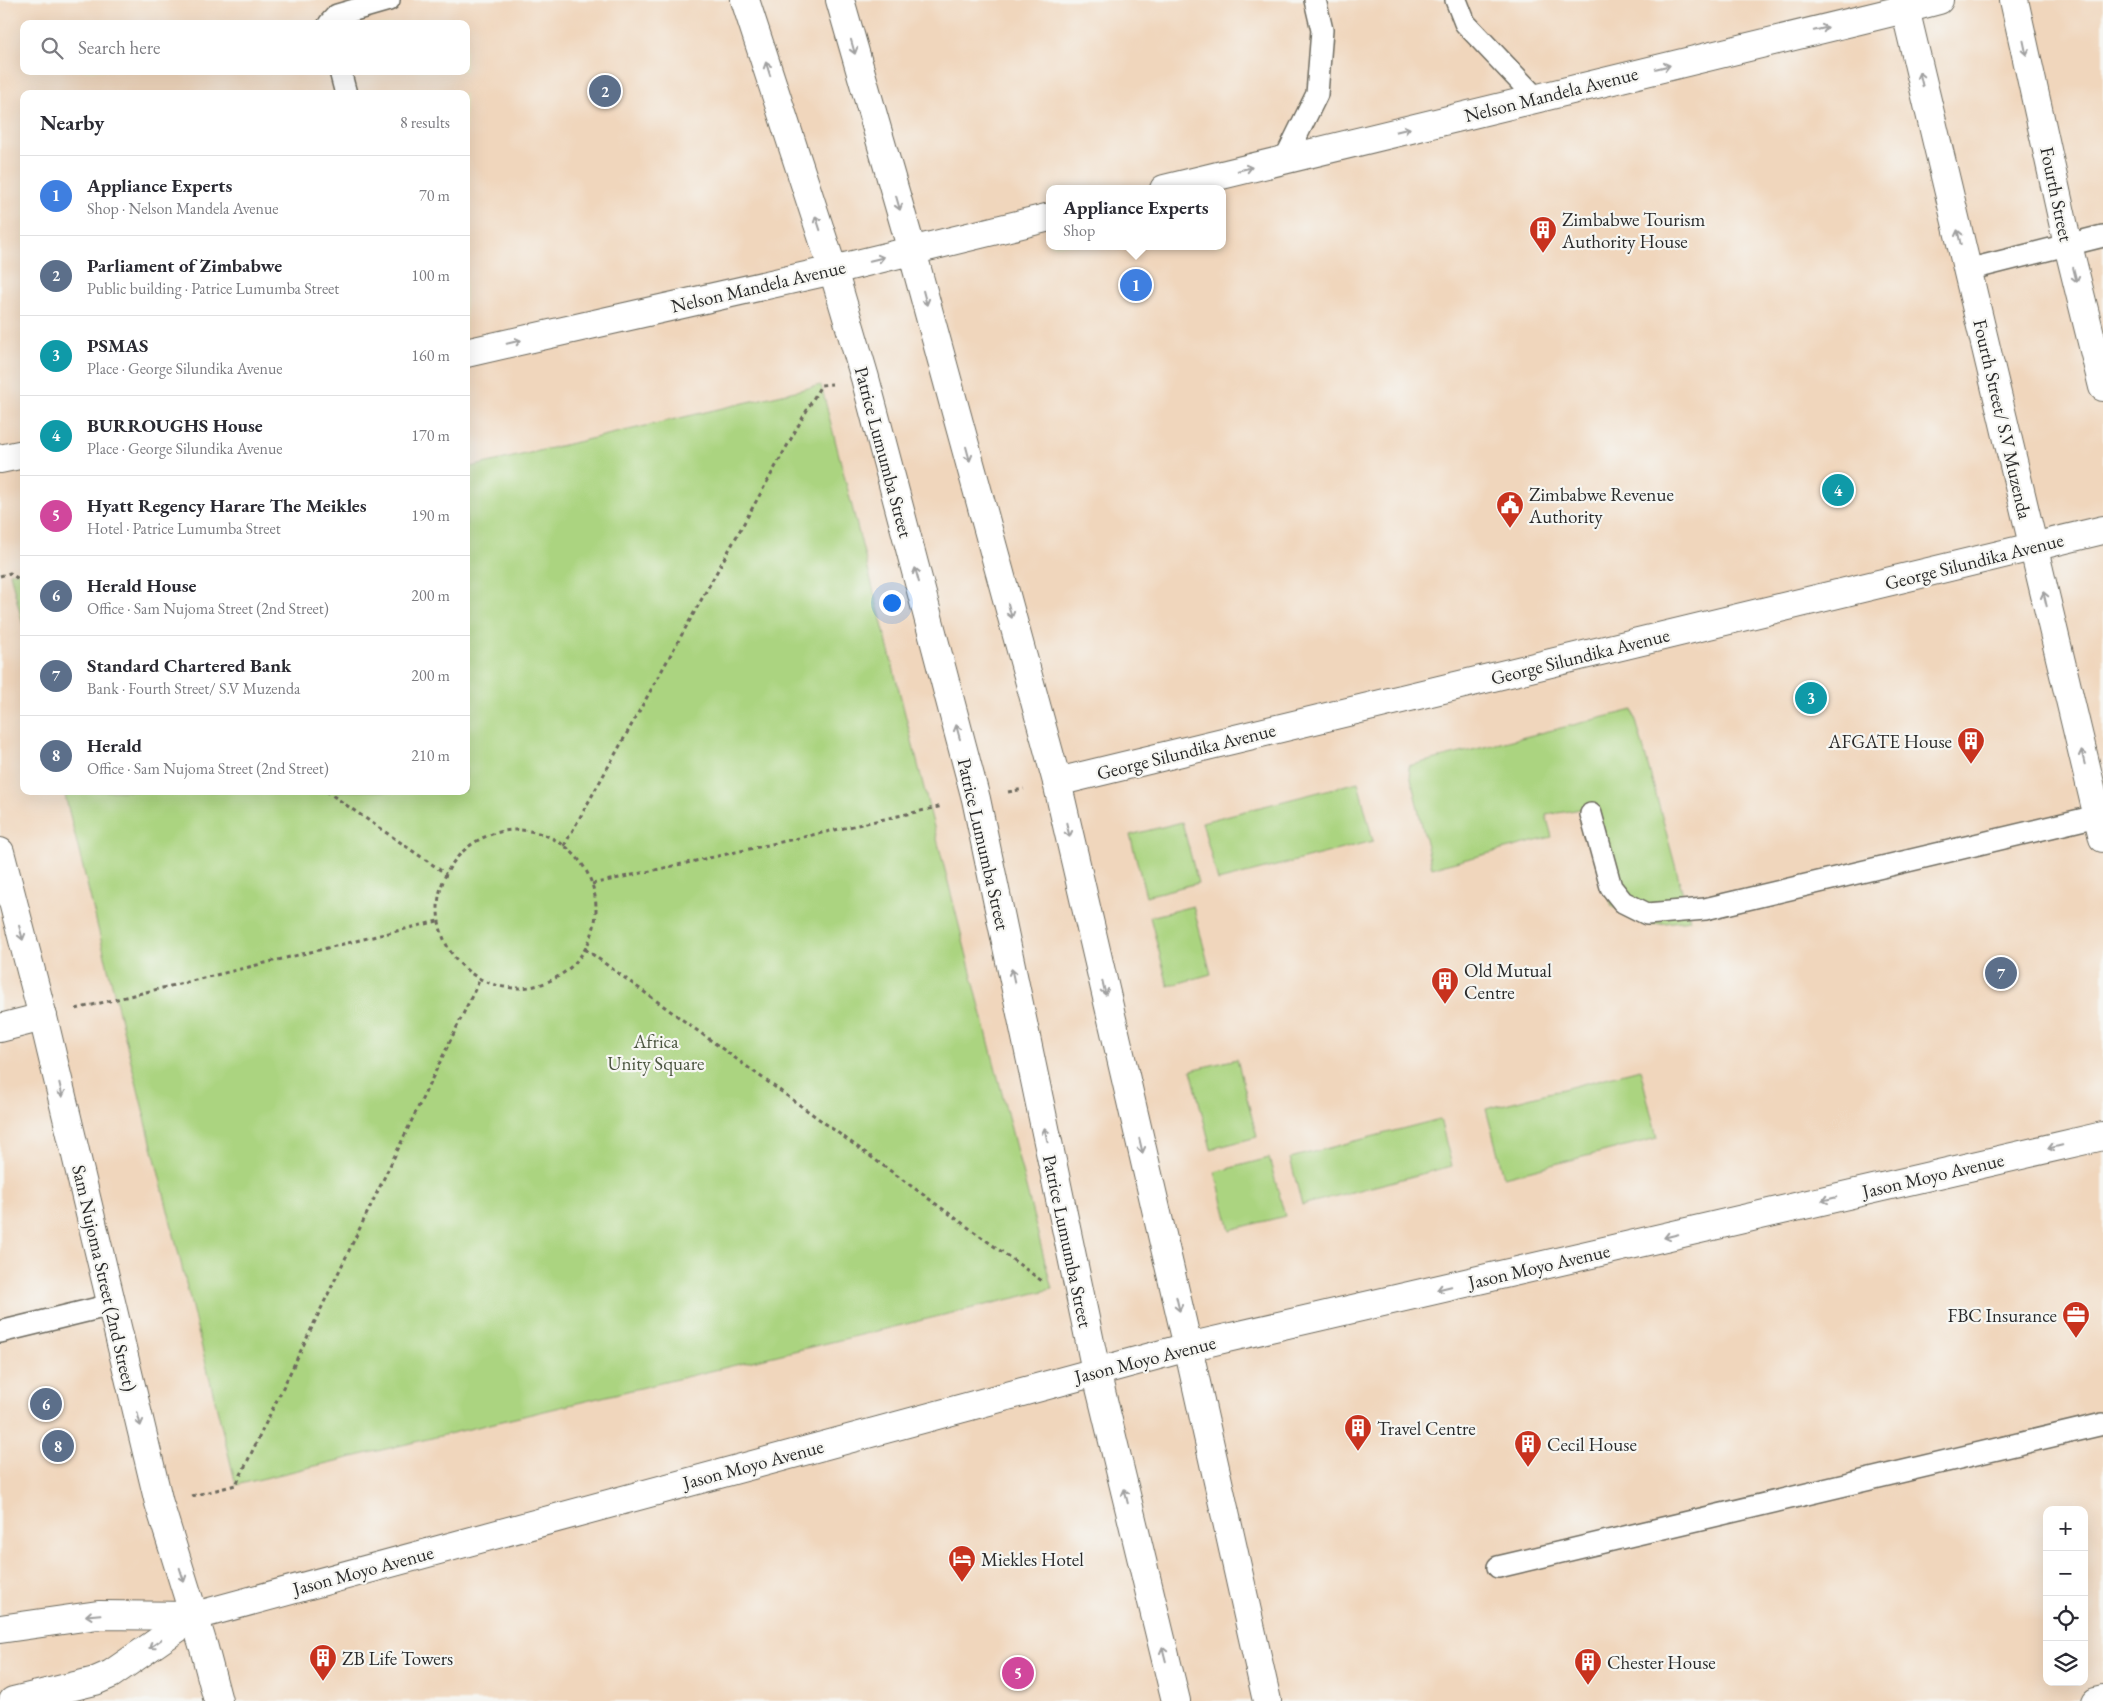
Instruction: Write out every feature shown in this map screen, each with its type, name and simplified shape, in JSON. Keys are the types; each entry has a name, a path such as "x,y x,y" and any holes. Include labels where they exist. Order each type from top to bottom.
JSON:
{"street":[{"name":"Patrice Lumumba Street","path":"745,0 833,270 865,378 976,799 1096,1371 1176,1701"},
{"path":"840,0 912,250 1057,782 1188,1347 1267,1701"},
{"name":"Nelson Mandela Avenue","path":"1180,185 1536,98 1904,4 1939,0"},
{"name":"Fourth Street","path":"2014,0 2068,245 2103,387"},
{"name":"Fourth Street/ S.V Muzenda","path":"1904,4 2100,827"},
{"name":"Nelson Mandela Avenue","path":"470,352 833,270 1046,218"},
{"path":"0,459 20,455"},
{"name":"George Silundika Avenue","path":"1057,782 2103,530"},
{"name":"Sam Nujoma Street (2nd Street)","path":"0,852 44,1017 159,1503 195,1616 218,1701"},
{"path":"0,1028 44,1017"},
{"name":"Jason Moyo Avenue","path":"0,1629 98,1615 195,1616 1188,1347 2103,1136"},
{"name":"Jason Moyo Avenue","path":"13,1701 95,1681 110,1674 195,1616"},
{"path":"2094,1701 2103,1699"}],"lane":[{"path":"333,20 337,15 389,0"},
{"path":"1285,159 1317,94 1322,30 1315,0"},
{"path":"1456,0 1465,23 1536,98"},
{"path":"341,75 345,90"},
{"path":"1967,270 2103,236"},
{"path":"1591,814 1611,887 1623,902 1647,914 1705,909 2100,827"},
{"path":"0,1332 111,1305"},
{"path":"1498,1567 2103,1424"}],"path":[{"path":"564,846 821,386 865,378"},
{"path":"0,576 10,573 20,580"},
{"path":"592,884 1057,782"},
{"path":"332,795 446,874"},
{"path":"503,831 536,832 564,846 582,864 592,884 596,905 595,926 586,949 570,968 543,984 510,988 480,979 459,964 447,947 438,921 438,893 446,874 468,847 503,831"},
{"path":"44,1017 438,921"},
{"path":"586,949 1052,1289 1077,1282"},
{"path":"159,1503 236,1485 480,979"}],"shaded area":[{"path":"0,0 2103,0 2103,1701 0,1701"}],"green space":[{"name":"Africa Unity Square","path":"821,385 1052,1289 236,1485 65,795 470,795 470,467"},
{"path":"20,571 20,613 10,573"},
{"path":"1633,710 1690,920 1650,925 1612,906 1581,809 1546,815 1552,837 1432,868 1408,766"},
{"path":"1358,782 1373,841 1218,881 1202,822"},
{"path":"1182,822 1198,883 1146,896 1130,835"},
{"path":"1193,906 1211,974 1168,986 1150,917"},
{"path":"1237,1059 1257,1137 1211,1149 1191,1070"},
{"path":"1640,1069 1657,1138 1504,1177 1486,1109"},
{"path":"1440,1119 1452,1166 1302,1205 1290,1158"},
{"path":"1269,1158 1285,1216 1230,1230 1215,1172"}],"place":[{"name":"Parliament of Zimbabwe","path":"605,91"},
{"name":"Zimbabwe Tourism Authority House","path":"1543,254"},
{"name":"Appliance Experts","path":"1136,285"},
{"name":"BURROUGHS House","path":"1838,490"},
{"name":"Zimbabwe Revenue Authority","path":"1510,529"},
{"name":"PSMAS","path":"1811,698"},
{"name":"AFGATE House","path":"1971,765"},
{"name":"Standard Chartered Bank","path":"2001,973"},
{"name":"Old Mutual Centre","path":"1445,1005"},
{"name":"FBC Insurance","path":"2076,1339"},
{"name":"Herald House","path":"46,1404"},
{"name":"Herald","path":"58,1446"},
{"name":"Travel Centre","path":"1358,1452"},
{"name":"Cecil House","path":"1528,1468"},
{"name":"Miekles Hotel","path":"962,1583"},
{"name":"Hyatt Regency Harare The Meikles","path":"1018,1673"},
{"name":"ZB Life Towers","path":"323,1682"},
{"name":"Chester House","path":"1588,1686"}]}
